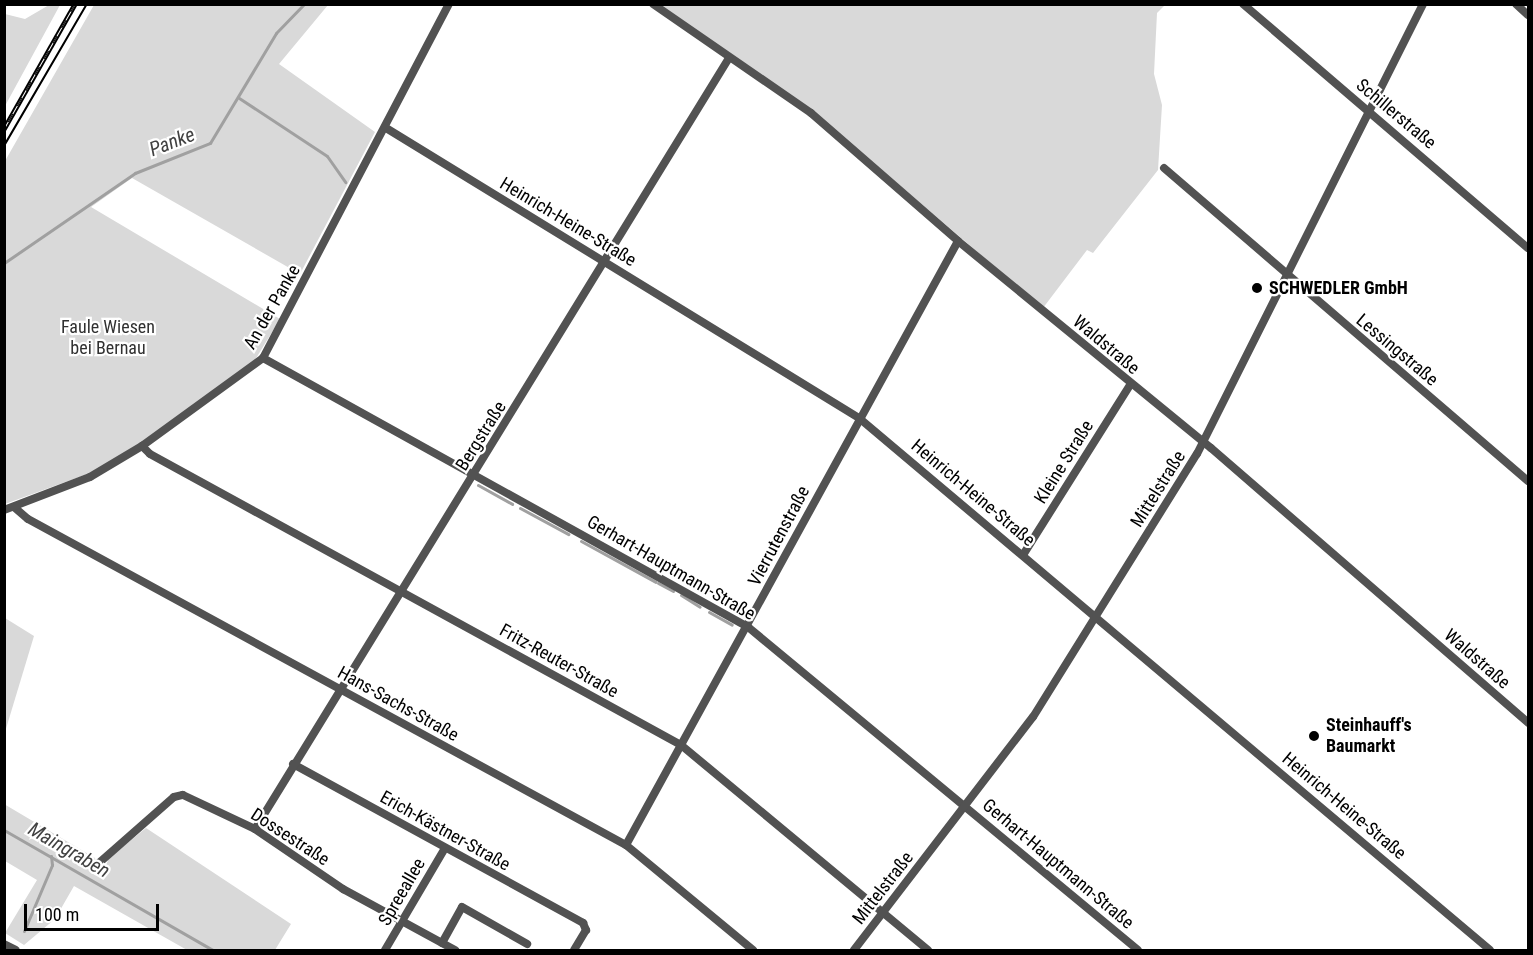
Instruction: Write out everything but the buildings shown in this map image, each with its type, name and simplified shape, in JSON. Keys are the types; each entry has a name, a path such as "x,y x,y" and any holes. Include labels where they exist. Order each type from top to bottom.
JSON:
{"street":[{"name":"An der Panke","path":"4,510 90,477 142,446 263,358 386,128 404,85 449,4"},
{"name":"Waldstraße","path":"653,4 811,113 958,241 1130,385 1204,442 1528,723"},
{"name":"Mittelstraße","path":"854,951 1033,717 1204,442 1423,4"},
{"path":"1516,4 1528,15"},
{"name":"Schillerstraße","path":"1245,5 1528,248"},
{"name":"Bergstraße","path":"255,829 729,58"},
{"name":"Heinrich-Heine-Straße","path":"386,128 860,418 1097,615 1490,951"},
{"name":"Lessingstraße","path":"1164,168 1286,276 1528,481"},
{"name":"Vierrutenstraße","path":"626,845 748,627 958,241"},
{"name":"Gerhart-Hauptmann-Straße","path":"263,358 748,627 1138,951"},
{"name":"Kleine Straße","path":"1023,555 1130,385"},
{"name":"Fritz-Reuter-Straße","path":"142,446 681,745 928,951"},
{"name":"Hans-Sachs-Straße","path":"14,507 28,519 626,845 753,951"},
{"name":"Erich-Kästner-Straße","path":"293,764 583,923 586,930 574,951"},
{"name":"Dossestraße","path":"100,862 174,797 183,795 255,829 343,889 455,951"},
{"name":"Spreeallee","path":"385,951 445,848"},
{"path":"442,943 462,907 526,944"},
{"path":"4,944 16,951"}],"green space":[{"path":"49,5 60,5 5,106 5,14 25,19"},
{"name":"Faule Wiesen bei Bernau","path":"94,5 328,5 279,64 375,132 300,274 132,178 91,207 280,319 255,360 137,446 90,473 5,504 5,161"},
{"path":"657,5 1165,5 1157,13 1154,74 1162,105 1158,170 1093,253 1087,250 1043,308 813,111"},
{"path":"5,618 34,636 5,732"},
{"path":"4,804 95,858 97,868 104,870 109,858 146,828 291,924 275,950 187,950 74,886 55,919 24,945 5,933 37,880 5,861"}],"waterway":[{"name":"Panke","path":"4,263 135,173 210,143 276,33 304,4"},
{"path":"239,98 327,156 345,182"},
{"path":"478,485 512,504"},
{"path":"520,508 568,534"},
{"path":"581,541 656,582"},
{"path":"658,583 673,591"},
{"path":"681,595 700,607"},
{"path":"709,612 732,625"},
{"name":"Maingraben","path":"4,830 213,950"},
{"path":"24,931 52,865 51,856"}],"tram line":[{"path":"4,146 87,4"}],"railway":[{"path":"4,129 75,4"}],"place":[{"name":"SCHWEDLER GmbH","path":"1257,288"},
{"name":"Steinhauff's Baumarkt","path":"1314,736"}]}
